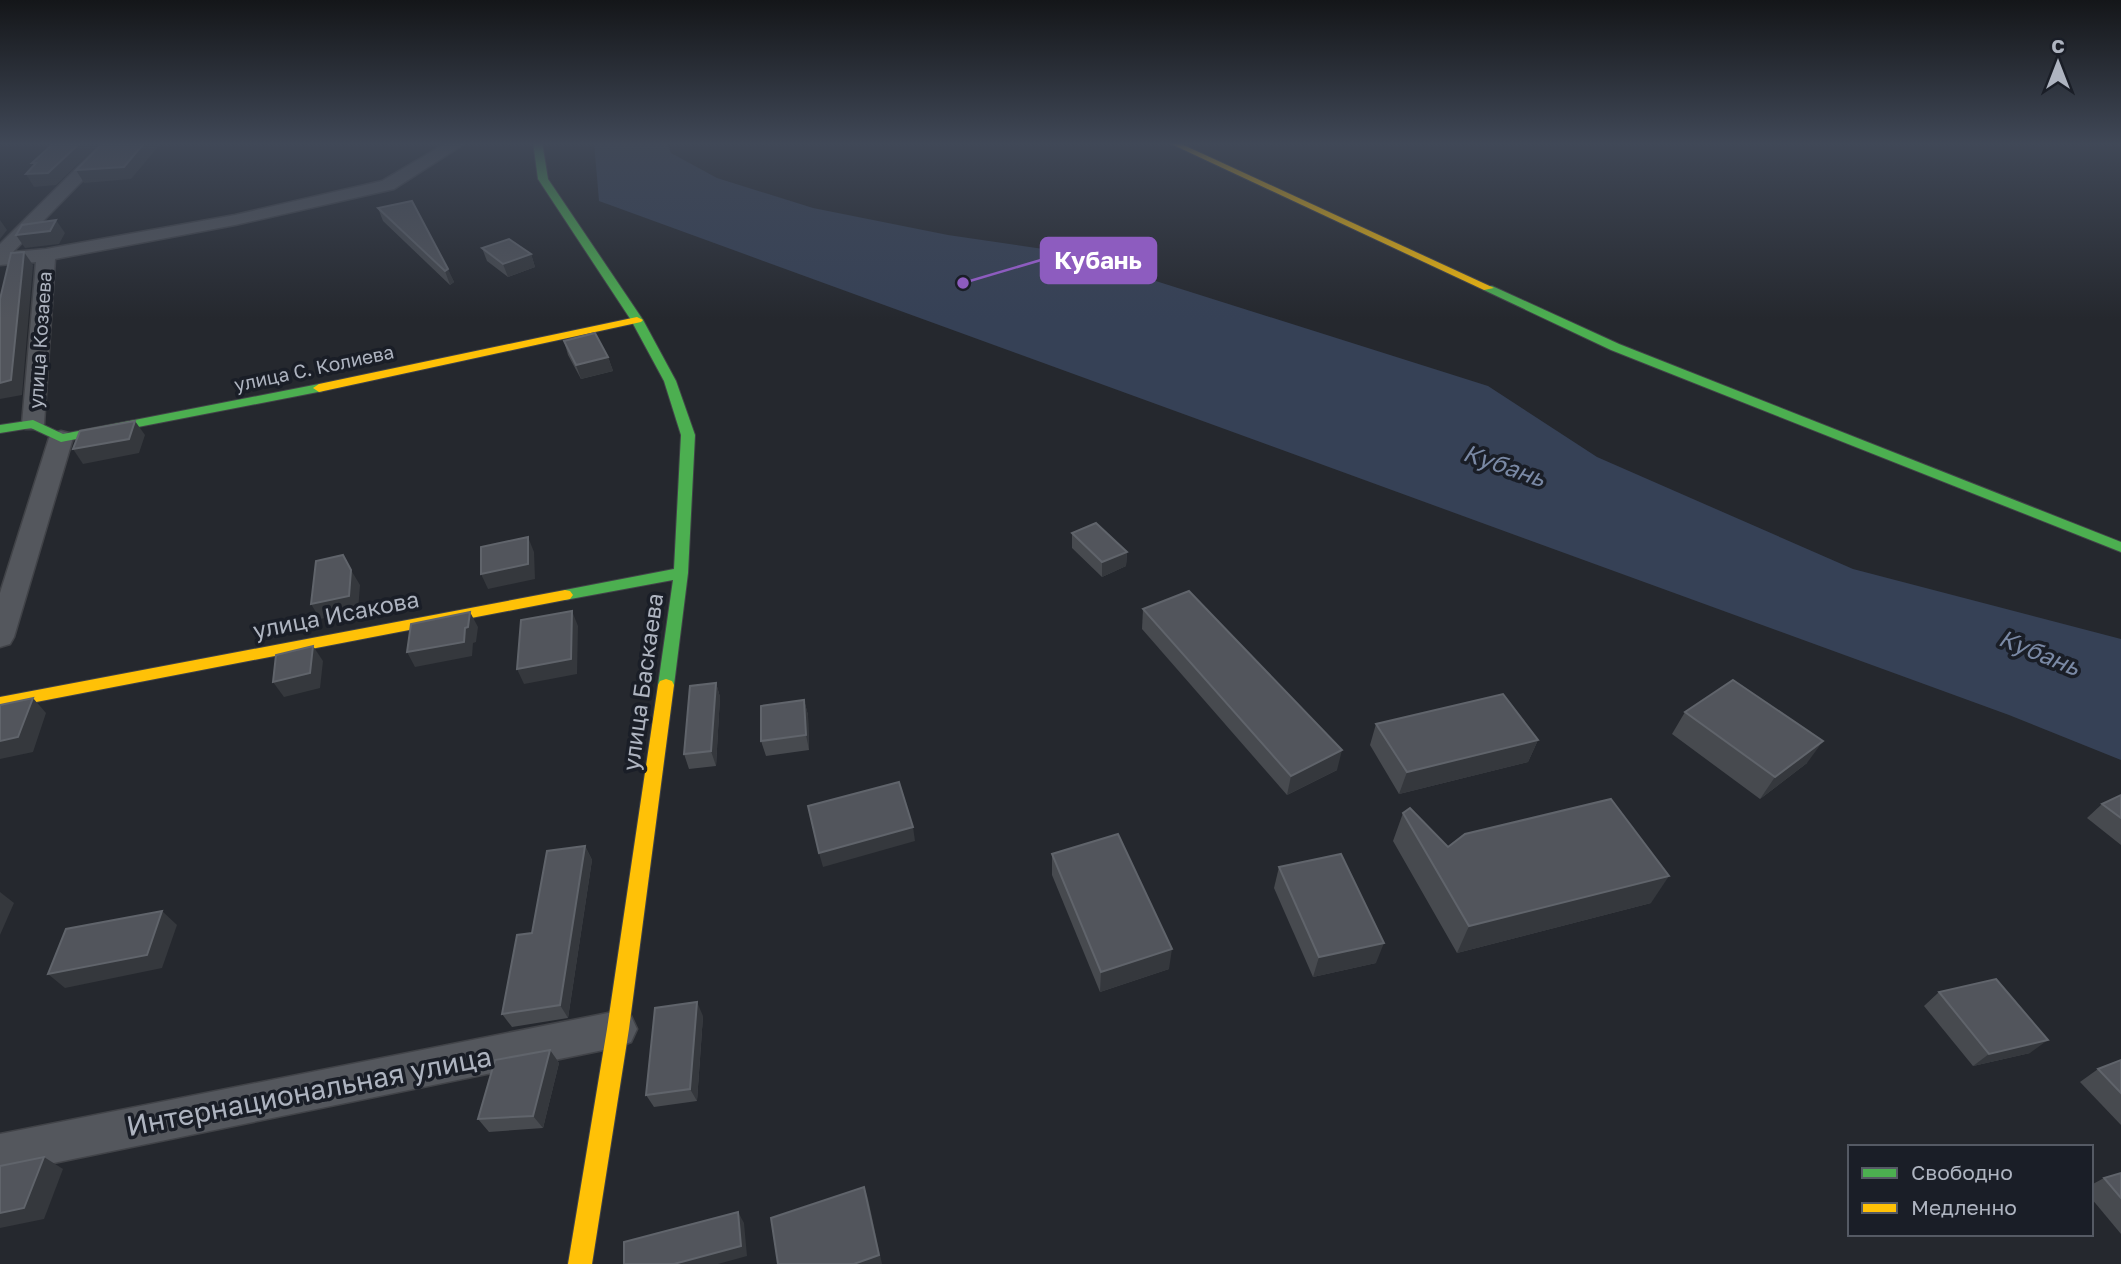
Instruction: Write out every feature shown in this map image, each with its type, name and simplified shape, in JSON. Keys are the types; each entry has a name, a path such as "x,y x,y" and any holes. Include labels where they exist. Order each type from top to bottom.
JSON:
{"street":[{"path":"0,257 55,201"},
{"path":"0,257 46,255 235,220 318,201"},
{"name":"улица Баскаева","path":"558,201 637,320 670,381 688,435 681,573 618,1029 580,1264"},
{"path":"1299,201 1615,347 2121,547"},
{"name":"улица Козаева","path":"33,425 46,255"},
{"name":"улица С. Колиева","path":"61,438 199,413 637,320"},
{"path":"0,429 33,425 61,438"},
{"name":"улица Козаева","path":"0,637 61,438"},
{"name":"улица Исакова","path":"0,703 681,573"},
{"name":"Интернациональная улица","path":"0,1154 618,1029"}],"water":[{"path":"599,201 791,201 813,208 948,235 1064,252 1488,386 1597,457 1853,569 2121,639 2121,760 2009,715"}],"building":[{"path":"412,201 448,269 445,271 378,208"},
{"path":"56,220 50,231 16,235 22,225"},
{"path":"509,239 531,254 503,264 482,248"},
{"path":"24,252 11,380 0,383 0,299 11,253"},
{"path":"595,333 608,357 576,365 564,341"},
{"path":"135,421 129,439 73,449 80,431"},
{"path":"1096,523 1127,552 1102,562 1072,533"},
{"path":"528,537 528,564 481,574 481,547"},
{"path":"343,555 351,570 349,596 311,604 316,561"},
{"path":"1189,591 1342,750 1291,776 1143,609"},
{"path":"572,611 571,659 517,669 521,620"},
{"path":"470,612 464,642 407,652 411,624"},
{"path":"313,646 310,673 273,682 276,655"},
{"path":"1733,680 1823,741 1775,777 1685,712"},
{"path":"716,683 711,751 684,754 690,686"},
{"path":"1503,694 1538,740 1407,772 1376,724"},
{"path":"33,698 18,737 0,741 0,705"},
{"path":"804,700 806,735 761,741 761,706"},
{"path":"899,782 913,827 819,853 808,806"},
{"path":"2121,795 2121,818 2102,804"},
{"path":"1611,799 1669,876 1469,926 1403,813 1410,808 1448,847 1465,834"},
{"path":"1118,834 1172,949 1101,972 1052,854"},
{"path":"585,846 560,1005 502,1014 517,935 532,933 547,851"},
{"path":"1341,854 1384,943 1319,957 1279,867"},
{"path":"162,911 147,955 48,974 66,929"},
{"path":"1996,979 2048,1040 1989,1054 1939,992"},
{"path":"697,1002 690,1089 646,1095 655,1008"},
{"path":"550,1050 533,1116 478,1119 495,1060"},
{"path":"2121,1060 2121,1093 2098,1069"},
{"path":"44,1157 24,1208 0,1213 0,1166"},
{"path":"2121,1173 2121,1198 2104,1178"},
{"path":"864,1187 879,1255 854,1264 778,1264 771,1218"},
{"path":"738,1212 741,1246 674,1264 624,1264 624,1242"}],"traffic: fast":[{"path":"558,201 637,320 670,381 688,435 681,573 666,685"},
{"path":"1488,288 1615,347 2121,547"},
{"path":"0,429 33,424 61,438 319,388"},
{"path":"565,595 681,573"}],"traffic: slow":[{"path":"1299,201 1488,288"},
{"path":"319,388 637,320"},
{"path":"0,703 565,595"},
{"path":"580,1264 618,1029 666,685"}],"place":[{"name":"Кубань","path":"963,283"}]}
